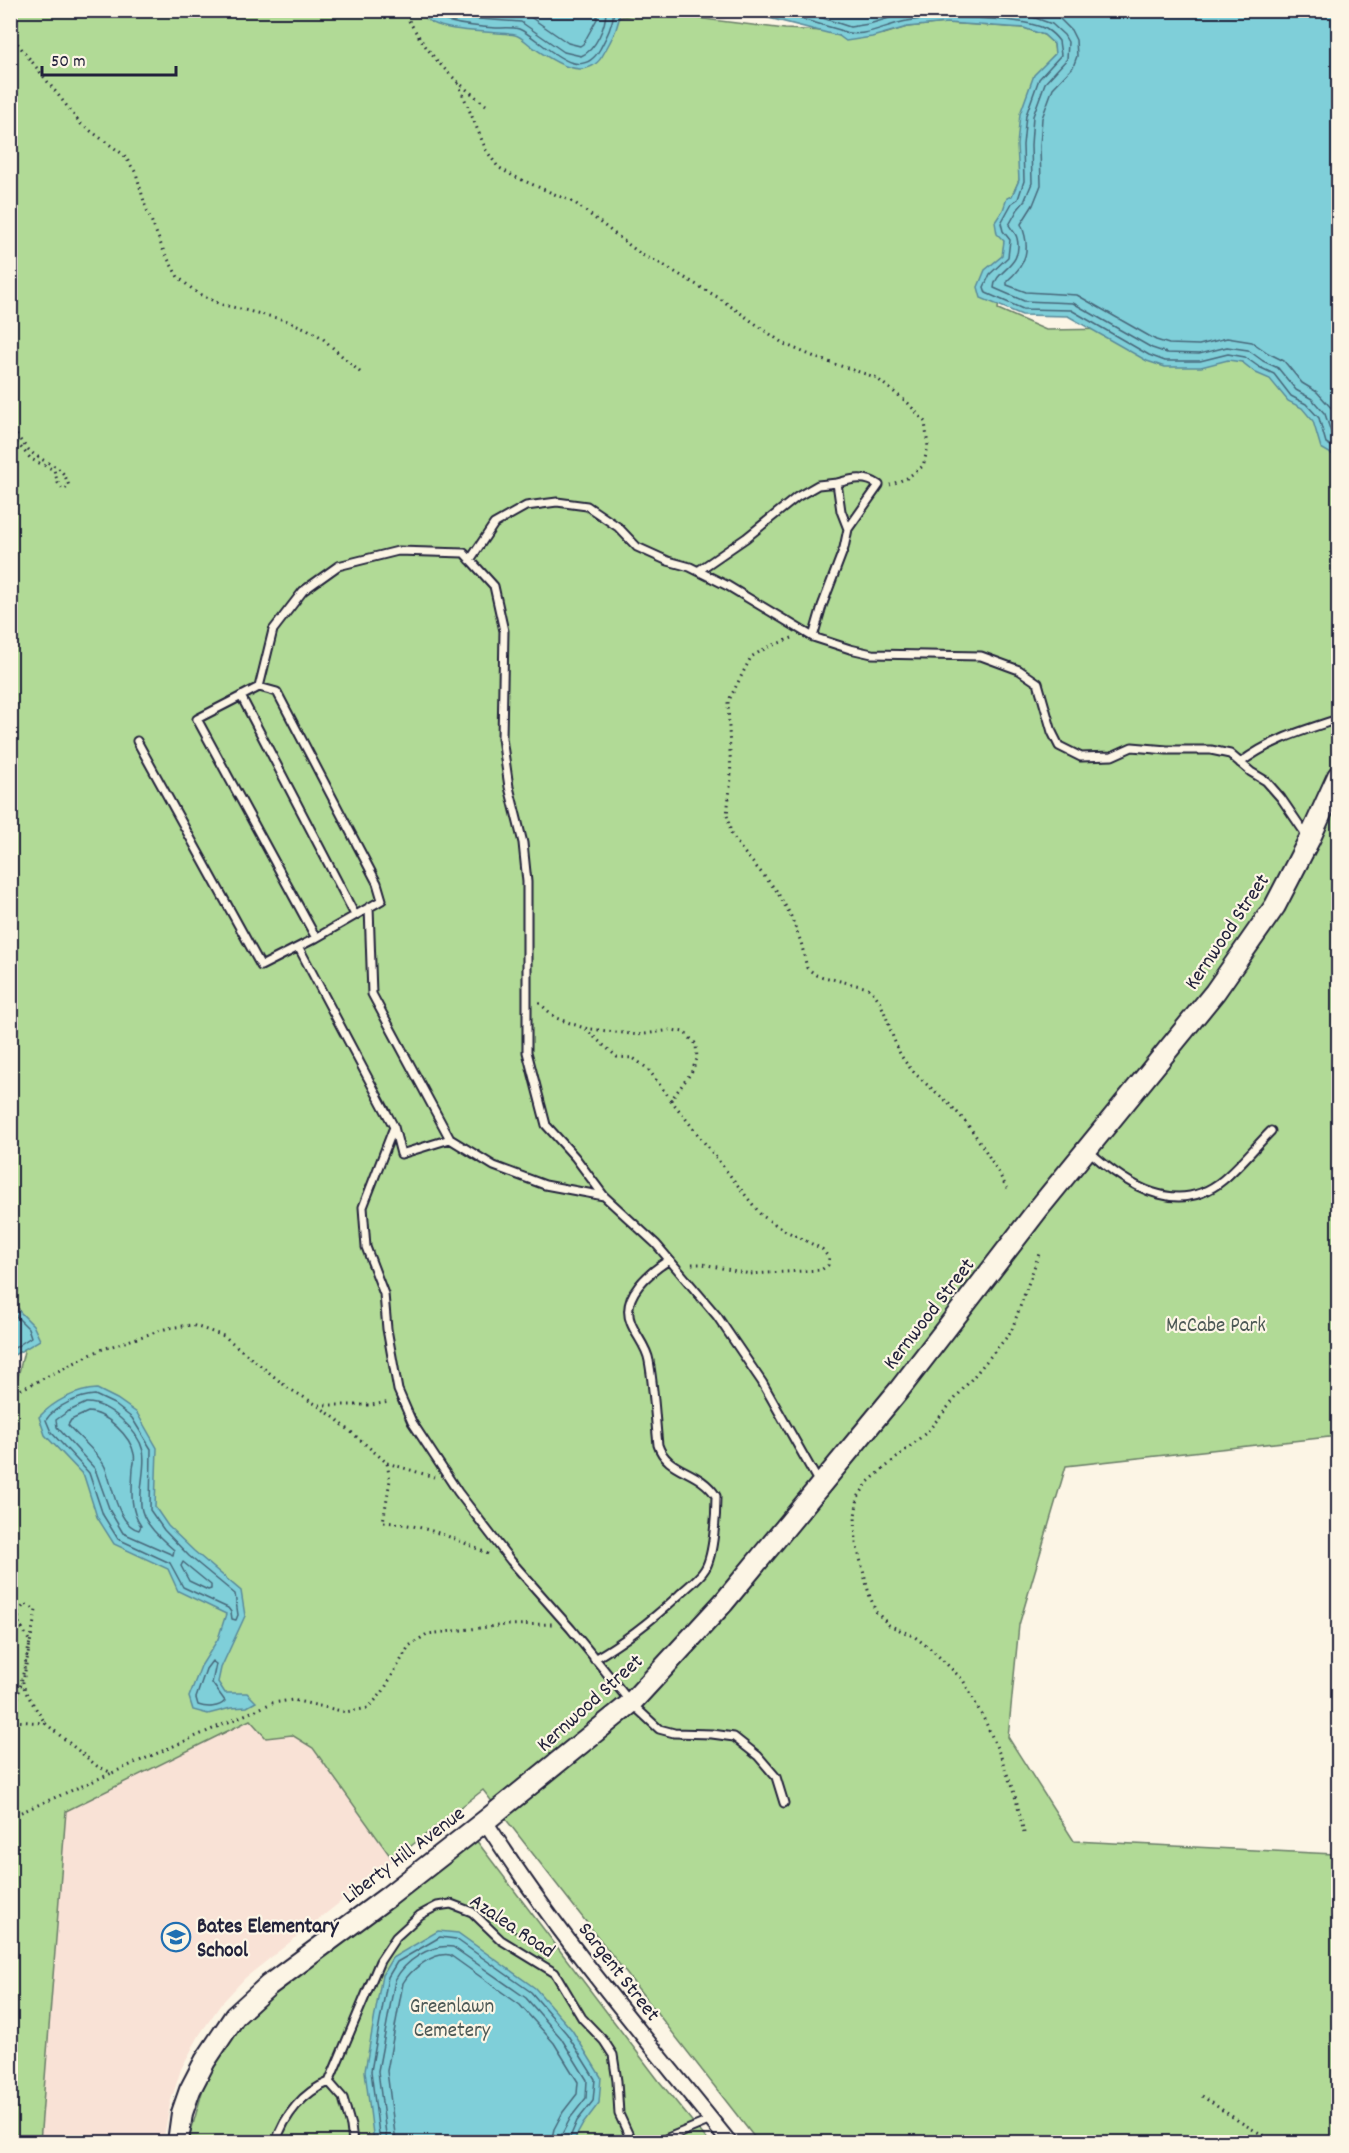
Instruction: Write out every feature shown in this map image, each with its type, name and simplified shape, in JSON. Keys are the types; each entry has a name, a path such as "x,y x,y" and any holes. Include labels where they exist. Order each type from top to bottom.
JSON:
{"main road":[{"name":"Kernwood Street","path":"485,1821 631,1703 724,1602 821,1485 899,1390 1039,1208 1215,992 1275,906 1337,785"},
{"name":"Liberty Hill Avenue","path":"178,2142 182,2113 190,2090 205,2061 235,2016 269,1984 389,1896 485,1821"}],"street":[{"name":"Sargent Street","path":"485,1821 511,1862 581,1957 729,2142"}],"lane":[{"path":"698,571 746,538 797,497 818,485 856,478 871,479 879,485 848,529 844,548 813,637"},
{"path":"837,483 841,511 848,529"},
{"path":"470,560 494,524 526,506 557,501 587,506 618,526 637,547 698,571 728,586 813,637 872,654 981,656 1019,670 1038,683 1052,732 1059,746 1081,757 1112,756 1132,747 1210,750 1230,754 1266,781 1281,798 1309,840"},
{"path":"259,687 273,630 303,591 338,566 398,551 464,553 494,586 504,631 502,738 523,843 527,882 527,1052 546,1125 575,1157 604,1196 656,1244 717,1316 762,1382 821,1485"},
{"path":"137,741 261,966 299,948 382,900 377,883 277,692 259,687 197,719 316,938"},
{"path":"240,696 355,915"},
{"path":"1240,763 1259,749 1279,740 1338,719"},
{"path":"369,907 372,994 450,1139 494,1167 545,1185 604,1196"},
{"path":"299,948 394,1127 401,1154 450,1139"},
{"path":"394,1127 363,1207 366,1247 384,1294 387,1329 398,1390 412,1422 453,1483 520,1570 631,1703 659,1729 674,1733 734,1737 758,1756 776,1777 784,1803"},
{"path":"1088,1149 1110,1170 1134,1184 1167,1198 1192,1197 1222,1181 1271,1131"},
{"path":"594,1659 620,1644 650,1622 706,1568 710,1554 716,1517 716,1496 702,1480 668,1463 661,1456 657,1445 649,1359 630,1322 629,1311 633,1294 641,1283 669,1260"},
{"name":"Azalea Road","path":"329,2082 380,1961 396,1937 420,1915 437,1906 451,1904 472,1912 501,1940 555,1973 582,2018 604,2041 613,2055 619,2114 632,2142"},
{"path":"276,2142 280,2129 306,2095 329,2082 344,2098 353,2142"},
{"path":"658,2142 711,2120"}],"path":[{"path":"403,10 425,47 458,83 486,105"},
{"path":"10,34 81,124 124,155 136,173 156,233 178,277 197,293 220,304 285,320 307,329 321,337 361,373"},
{"path":"458,83 486,150 498,167 522,181 575,203 642,255 719,298 784,344 822,360 875,377 908,403 925,422 928,447 923,466 907,478 888,485"},
{"path":"10,425 33,454 59,467 66,476 69,486 63,490 54,470 31,459 10,435"},
{"path":"799,635 765,648 751,657 728,702 731,778 727,815 731,834 776,890 790,914 801,942 807,968 816,975 859,985 876,993 894,1042 905,1062 956,1110 987,1153 1008,1190"},
{"path":"527,994 556,1018 584,1028 638,1035 671,1030 684,1032 696,1044 697,1059 691,1073 671,1100"},
{"path":"584,1028 617,1057 633,1058 648,1069 761,1215 784,1230 822,1249 829,1258 828,1265 821,1270 750,1274 703,1264 682,1264 669,1260"},
{"path":"1024,1833 1016,1799 1001,1757 963,1680 932,1650 915,1637 889,1624 876,1612 856,1543 855,1516 858,1497 868,1482 927,1432 1011,1332 1040,1251"},
{"path":"10,1395 100,1350 168,1328 192,1325 224,1336 288,1388 317,1405 360,1438 387,1463 453,1483"},
{"path":"317,1405 372,1405 389,1402 398,1390"},
{"path":"387,1463 390,1480 383,1522 396,1523 461,1540 520,1570"},
{"path":"10,1733 30,1642 19,1623 18,1612 25,1604 36,1610 23,1682 25,1691 45,1723 96,1766 112,1773"},
{"path":"10,1817 272,1703 293,1700 346,1712 368,1708 382,1693 409,1646 427,1634 506,1625 560,1624"},
{"path":"14,1721 45,1723"},
{"path":"1202,2096 1247,2126 1281,2142"}],"shaded area":[{"name":"Bates Elementary School","path":"250,1719 266,1738 292,1735 313,1748 393,1860 245,1978 221,2004 200,2034 181,2069 170,2104 163,2142 40,2142 66,1811"}],"green space":[{"name":"McCabe Park","path":"481,10 580,25 647,12 785,29 884,34 907,27 946,23 1024,28 1044,35 1054,44 1055,54 1043,67 1019,180 1012,196 1008,198 998,309 1046,330 1186,328 1248,344 1338,447 1338,1436 1066,1466 1019,1625 1008,1737 1074,1841 1334,1854 1338,1859 1338,2142 758,2142 483,1790 393,1860 313,1748 292,1735 266,1738 250,1720 66,1811 40,2142 11,2142 10,1382 17,1381 24,1351 19,1309 10,1302 11,11"},
{"name":"Greenlawn Cemetery","path":"476,1840 659,2081 709,2142 188,2142 208,2071 251,2013"}],"water":[{"path":"420,11 620,11 617,28 597,63 588,68 579,69 558,63 517,36 448,28 426,19"},
{"path":"742,11 1338,11 1338,458 1321,448 1313,421 1302,408 1288,401 1270,379 1256,373 1242,362 1228,360 1201,367 1165,367 1147,361 1068,316 1022,315 981,298 978,287 985,270 1002,256 1004,241 997,234 995,222 1007,198 1012,196 1019,180 1017,145 1020,114 1034,75 1055,54 1054,44 1044,35 1024,28 947,23 907,27 872,37 846,41 839,36"},
{"path":"10,1302 33,1325 40,1340 11,1357"},
{"path":"97,1389 137,1413 157,1448 155,1507 168,1526 241,1591 245,1616 221,1668 218,1682 225,1693 247,1693 256,1702 247,1707 231,1708 208,1714 193,1710 189,1697 201,1666 218,1639 226,1614 178,1591 168,1569 114,1544 97,1517 84,1476 45,1435 39,1417 45,1411 58,1401 73,1394"},
{"path":"438,1931 458,1933 535,1988 572,2030 601,2077 599,2103 573,2142 374,2142 365,2071 382,1975 392,1958"}],"place":[{"name":"Bates Elementary School","path":"176,1937"}]}
